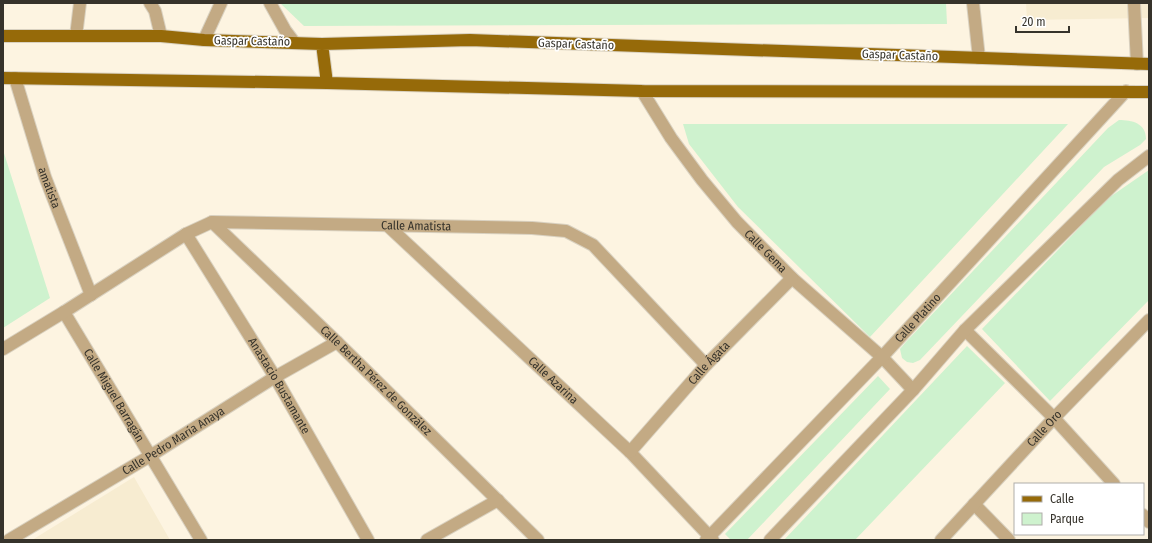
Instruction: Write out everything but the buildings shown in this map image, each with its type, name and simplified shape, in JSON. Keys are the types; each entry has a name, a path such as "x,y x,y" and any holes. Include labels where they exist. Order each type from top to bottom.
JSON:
{"main road":[{"name":"Gaspar Castaño","path":"3,36 161,36 204,40 322,44 470,40 1143,64"},
{"path":"322,44 327,83"},
{"path":"9,78 327,83 642,91 1149,92"}],"street":[{"path":"76,36 80,3"},
{"path":"150,3 155,11 161,36"},
{"path":"204,40 221,3"},
{"path":"270,3 285,30 294,42"},
{"path":"973,3 979,58"},
{"path":"1134,3 1143,64"},
{"name":"amatista","path":"9,78 45,178 91,295"},
{"name":"Calle Gema","path":"642,91 671,138 702,180 737,222 792,278 882,357 913,390"},
{"name":"Calle Platino","path":"710,539 882,357 1126,91"},
{"path":"770,540 913,390 965,330 1118,180 1149,156"},
{"name":"Calle Amatista","path":"3,349 186,234 212,222 532,228 566,231 593,245 706,365"},
{"name":"Calle Bertha Pérez de González","path":"212,222 337,342 538,540"},
{"name":"Calle Azarina","path":"388,226 630,452 710,539"},
{"name":"Anastacio Bustamante","path":"186,234 275,377 368,540"},
{"name":"Calle Ágata","path":"630,452 706,365 792,278"},
{"name":"Calle Miguel Barragán","path":"64,312 201,540"},
{"name":"Calle Oro","path":"941,540 1054,418 1149,320"},
{"path":"965,330 1054,418 1113,483"},
{"name":"Calle Pedro María Anaya","path":"9,540 150,456 275,377 337,342"},
{"path":"427,540 498,500"},
{"path":"974,504 1009,540"}],"shaded area":[{"path":"1026,3 1149,3 1149,18 1027,20"},
{"path":"134,477 170,540 32,540"}],"green space":[{"path":"280,3 946,3 947,24 304,26"},
{"path":"1119,120 1133,122 1141,126 1144,129 1146,139 1140,145 1104,167 920,360 913,363 907,362 902,358 900,349 905,343 1108,128"},
{"path":"683,124 1068,124 870,337 738,207 689,144"},
{"path":"3,150 50,298 3,328"},
{"path":"1149,170 1149,300 1050,401 982,329 1107,199"},
{"path":"967,346 1005,383 855,540 784,540"},
{"path":"878,376 890,389 747,540 731,540 725,534"}]}
